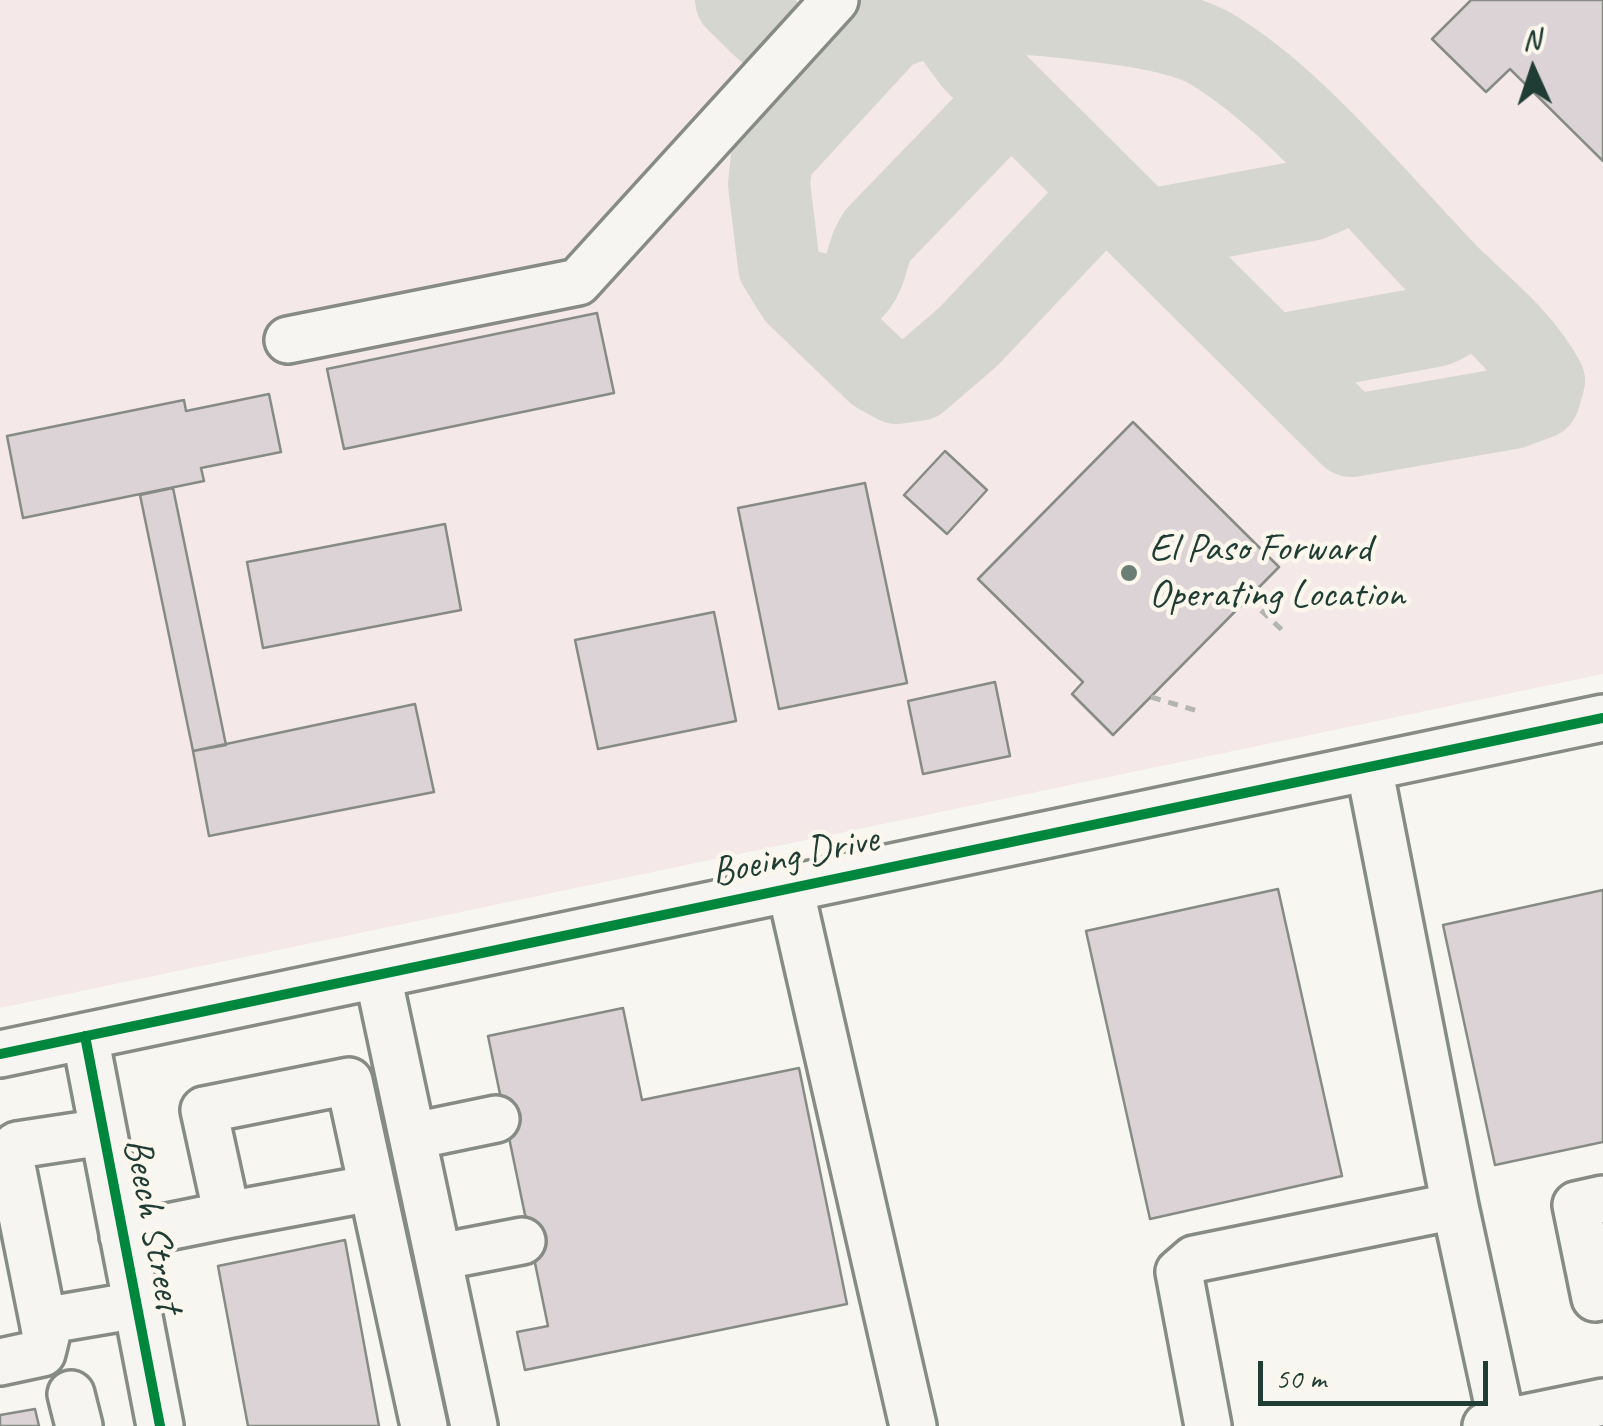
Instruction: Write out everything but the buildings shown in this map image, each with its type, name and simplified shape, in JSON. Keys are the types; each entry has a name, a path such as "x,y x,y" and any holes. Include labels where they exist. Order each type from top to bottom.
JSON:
{"street":[{"path":"288,340 578,282 836,0"},
{"name":"Boeing Drive","path":"0,1054 1603,718"},
{"path":"1369,767 1494,1424 1603,1402"},
{"path":"790,888 913,1426"},
{"path":"378,976 474,1426"},
{"name":"Beech Street","path":"84,1036 160,1426"},
{"path":"228,1215 204,1110 349,1081 424,1426"},
{"path":"414,1136 496,1119"},
{"path":"0,1362 42,1353 46,1337 9,1151 17,1146 103,1132"},
{"path":"123,1236 372,1188"},
{"path":"1603,1199 1576,1205 1595,1298 1603,1296"},
{"path":"1208,1426 1179,1272 1194,1260 1455,1206"},
{"path":"439,1257 522,1241"},
{"path":"42,1321 137,1304"}],"path":[{"path":"1248,598 1282,630"},
{"path":"1150,697 1198,710"}],"shaded area":[{"path":"0,0 1603,0 1603,674 0,1008"}],"taxiway":[{"path":"736,0 782,42 815,55 851,49 907,23 931,18 956,15 982,13 1123,25 1202,44 1244,71 1306,125 1513,338 1544,381 1539,398 1512,408 1351,436 974,61 952,31 947,23 942,16 931,0"},
{"path":"887,32 772,157 769,184 779,266 797,295 877,372 897,383 918,380 969,336 1088,210 1092,194 1086,172"},
{"path":"791,285 831,295 841,294 857,283 878,235 992,117 1000,101 995,82"},
{"path":"1141,226 1160,228 1310,200 1329,192 1336,177 1335,158"},
{"path":"1267,351 1284,354 1435,326 1457,312 1461,287"}],"cycle path":[{"path":"0,1054 1603,718"},
{"path":"85,1036 160,1426"}],"place":[{"name":"El Paso Forward Operating Location","path":"1129,573"}]}
